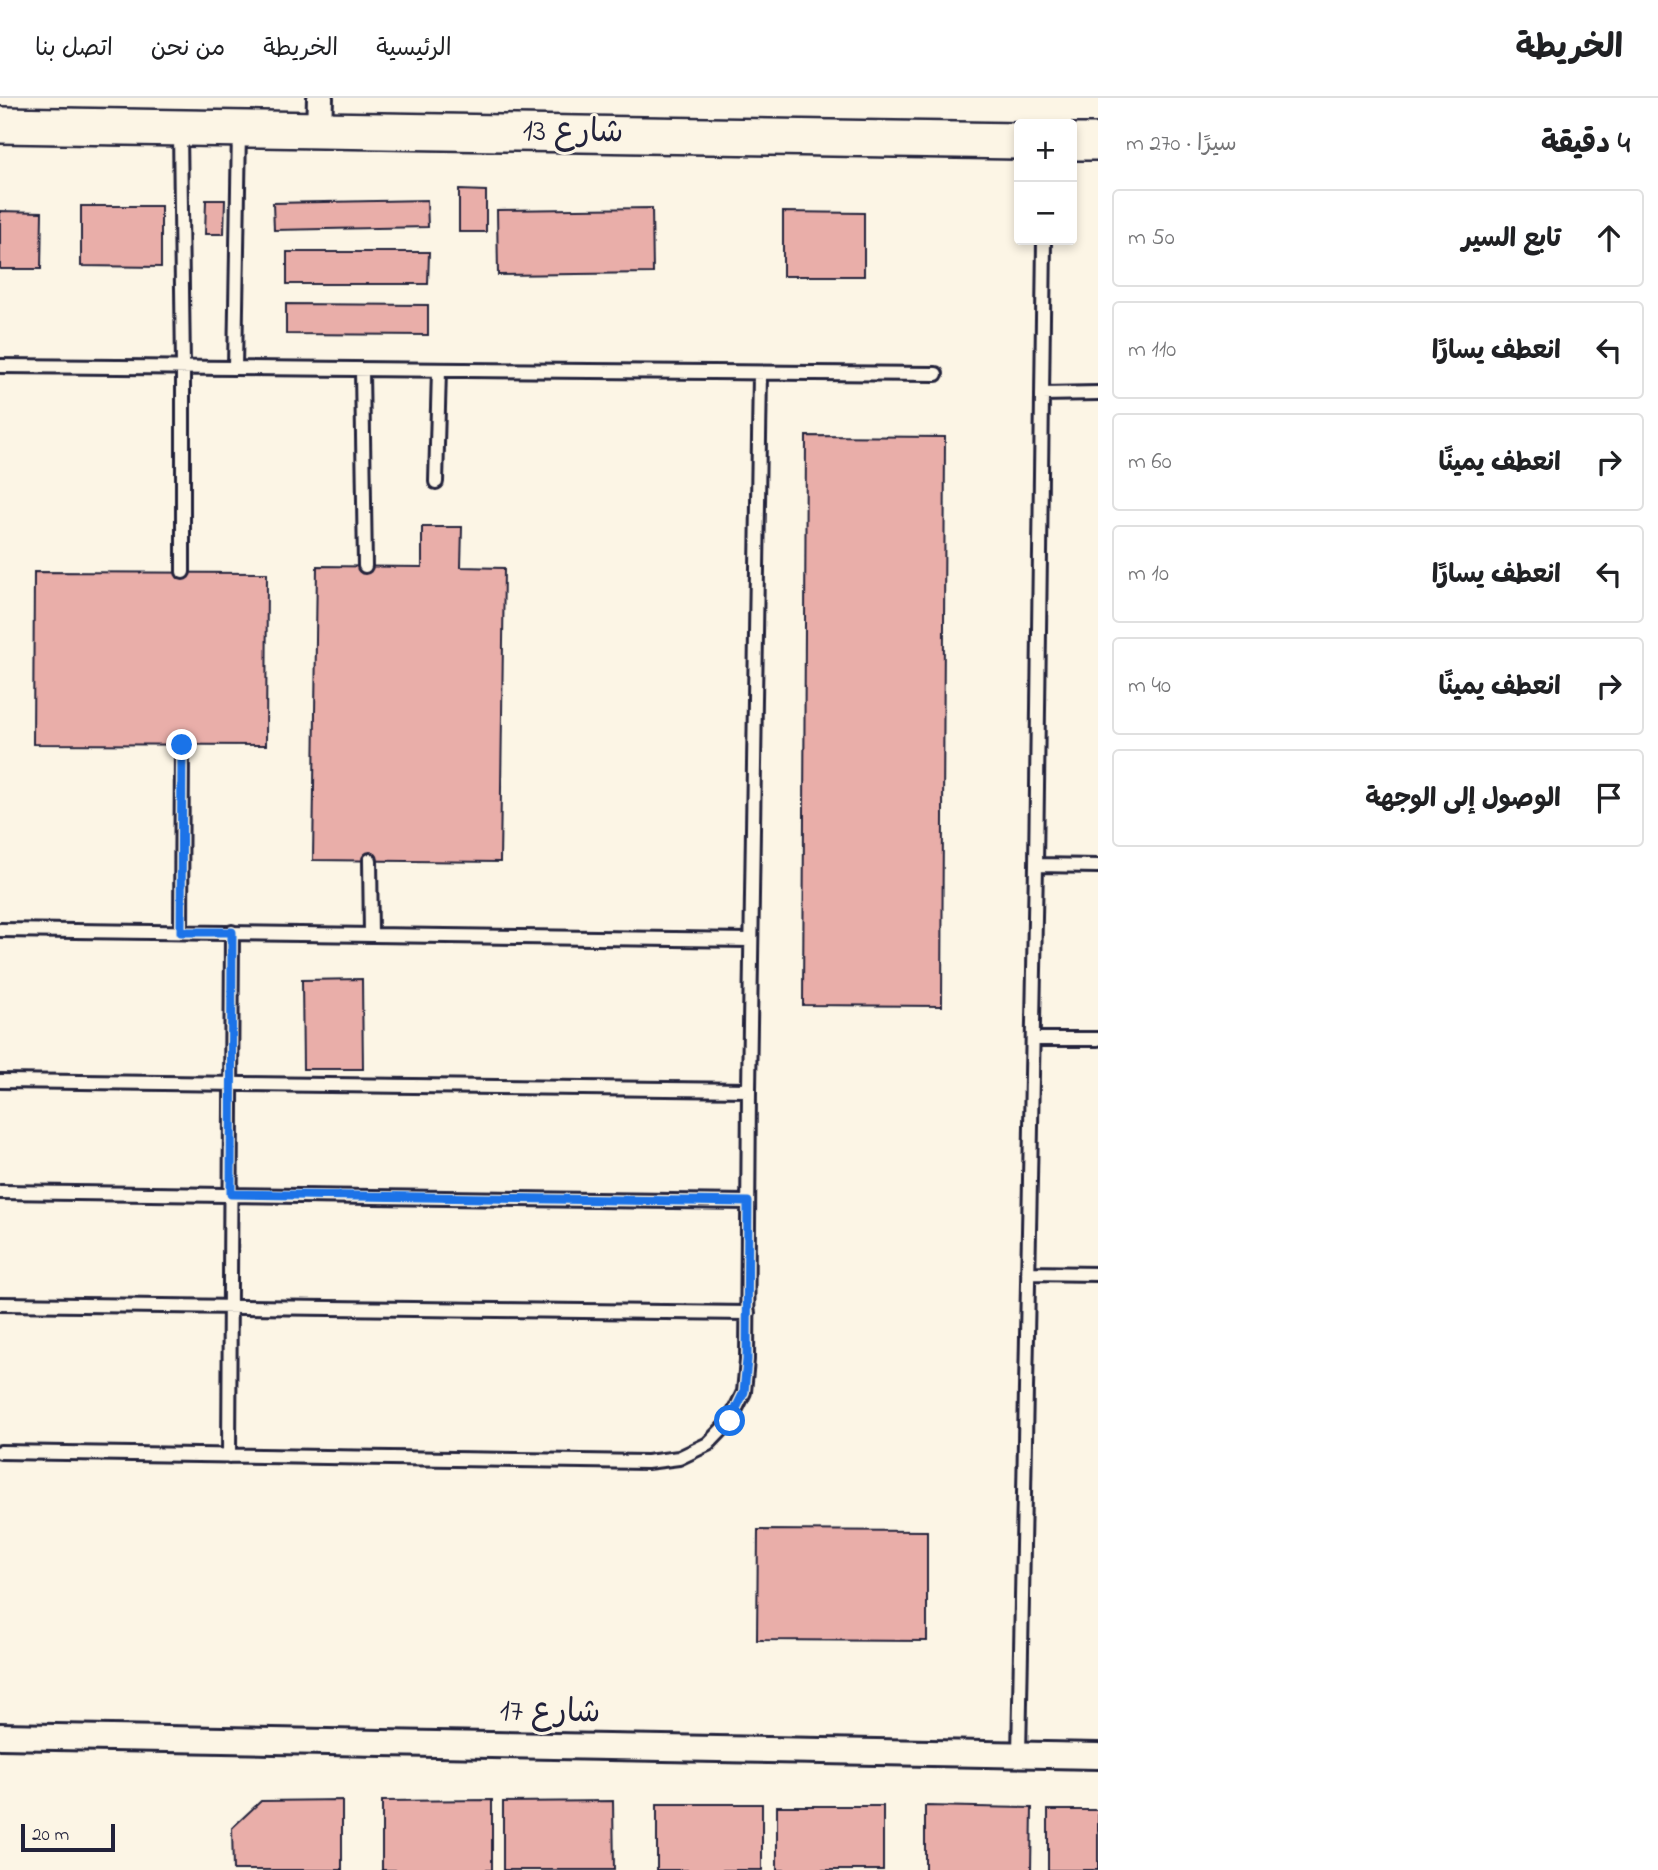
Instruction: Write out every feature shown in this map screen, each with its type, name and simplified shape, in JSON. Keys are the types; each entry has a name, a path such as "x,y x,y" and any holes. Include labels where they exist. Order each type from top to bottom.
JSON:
{"street":[{"name":"شارع 13","path":"0,125 239,128 319,113 1014,141"},
{"path":"1077,142 1098,142"},
{"name":"شارع 17","path":"0,1736 1098,1756"}],"lane":[{"path":"180,128 183,572"},
{"path":"235,368 239,128"},
{"path":"1019,1755 1036,865 1044,245"},
{"path":"0,366 936,374"},
{"path":"436,482 439,370"},
{"path":"362,371 365,566"},
{"path":"0,1452 647,1462 678,1458 708,1444 730,1421 744,1392 747,1360 748,1090 760,373"},
{"path":"1042,394 1098,393"},
{"path":"181,932 182,745"},
{"path":"370,860 371,934"},
{"path":"1036,865 1098,866"},
{"path":"0,930 751,940"},
{"path":"229,1456 232,932"},
{"path":"1033,1039 1098,1039"},
{"path":"0,1081 748,1090"},
{"path":"0,1192 748,1202"},
{"path":"1028,1273 1098,1274"},
{"path":"0,1304 748,1313"}],"building":[{"path":"459,190 486,191 486,232 459,232"},
{"path":"206,200 225,200 224,234 205,234"},
{"path":"427,200 428,227 274,230 273,203"},
{"path":"81,206 161,206 161,267 81,266"},
{"path":"652,208 653,273 498,275 497,210"},
{"path":"0,211 42,212 41,269 0,269"},
{"path":"783,212 864,213 864,276 783,276"},
{"path":"287,252 429,252 428,284 287,284"},
{"path":"286,304 428,305 428,335 286,334"},
{"path":"806,436 945,437 942,1006 803,1005"},
{"path":"422,527 462,527 461,567 504,568 500,862 313,860 317,566 422,567"},
{"path":"34,572 267,573 266,745 33,744"},
{"path":"362,979 363,1069 303,1069 302,980"},
{"path":"758,1530 927,1531 927,1641 757,1640"},
{"path":"342,1800 342,1870 233,1870 232,1828 261,1801"},
{"path":"492,1800 492,1870 382,1870 382,1801"},
{"path":"613,1801 614,1870 503,1870 503,1802"},
{"path":"657,1804 762,1804 762,1870 657,1870"},
{"path":"777,1806 883,1806 883,1870 777,1870"},
{"path":"925,1806 1032,1808 1031,1870 925,1870"},
{"path":"1048,1810 1098,1810 1098,1870 1048,1870"}],"route":[{"path":"182,745 181,932 232,932 231,1194 748,1202 747,1360 744,1392 730,1421"}]}
